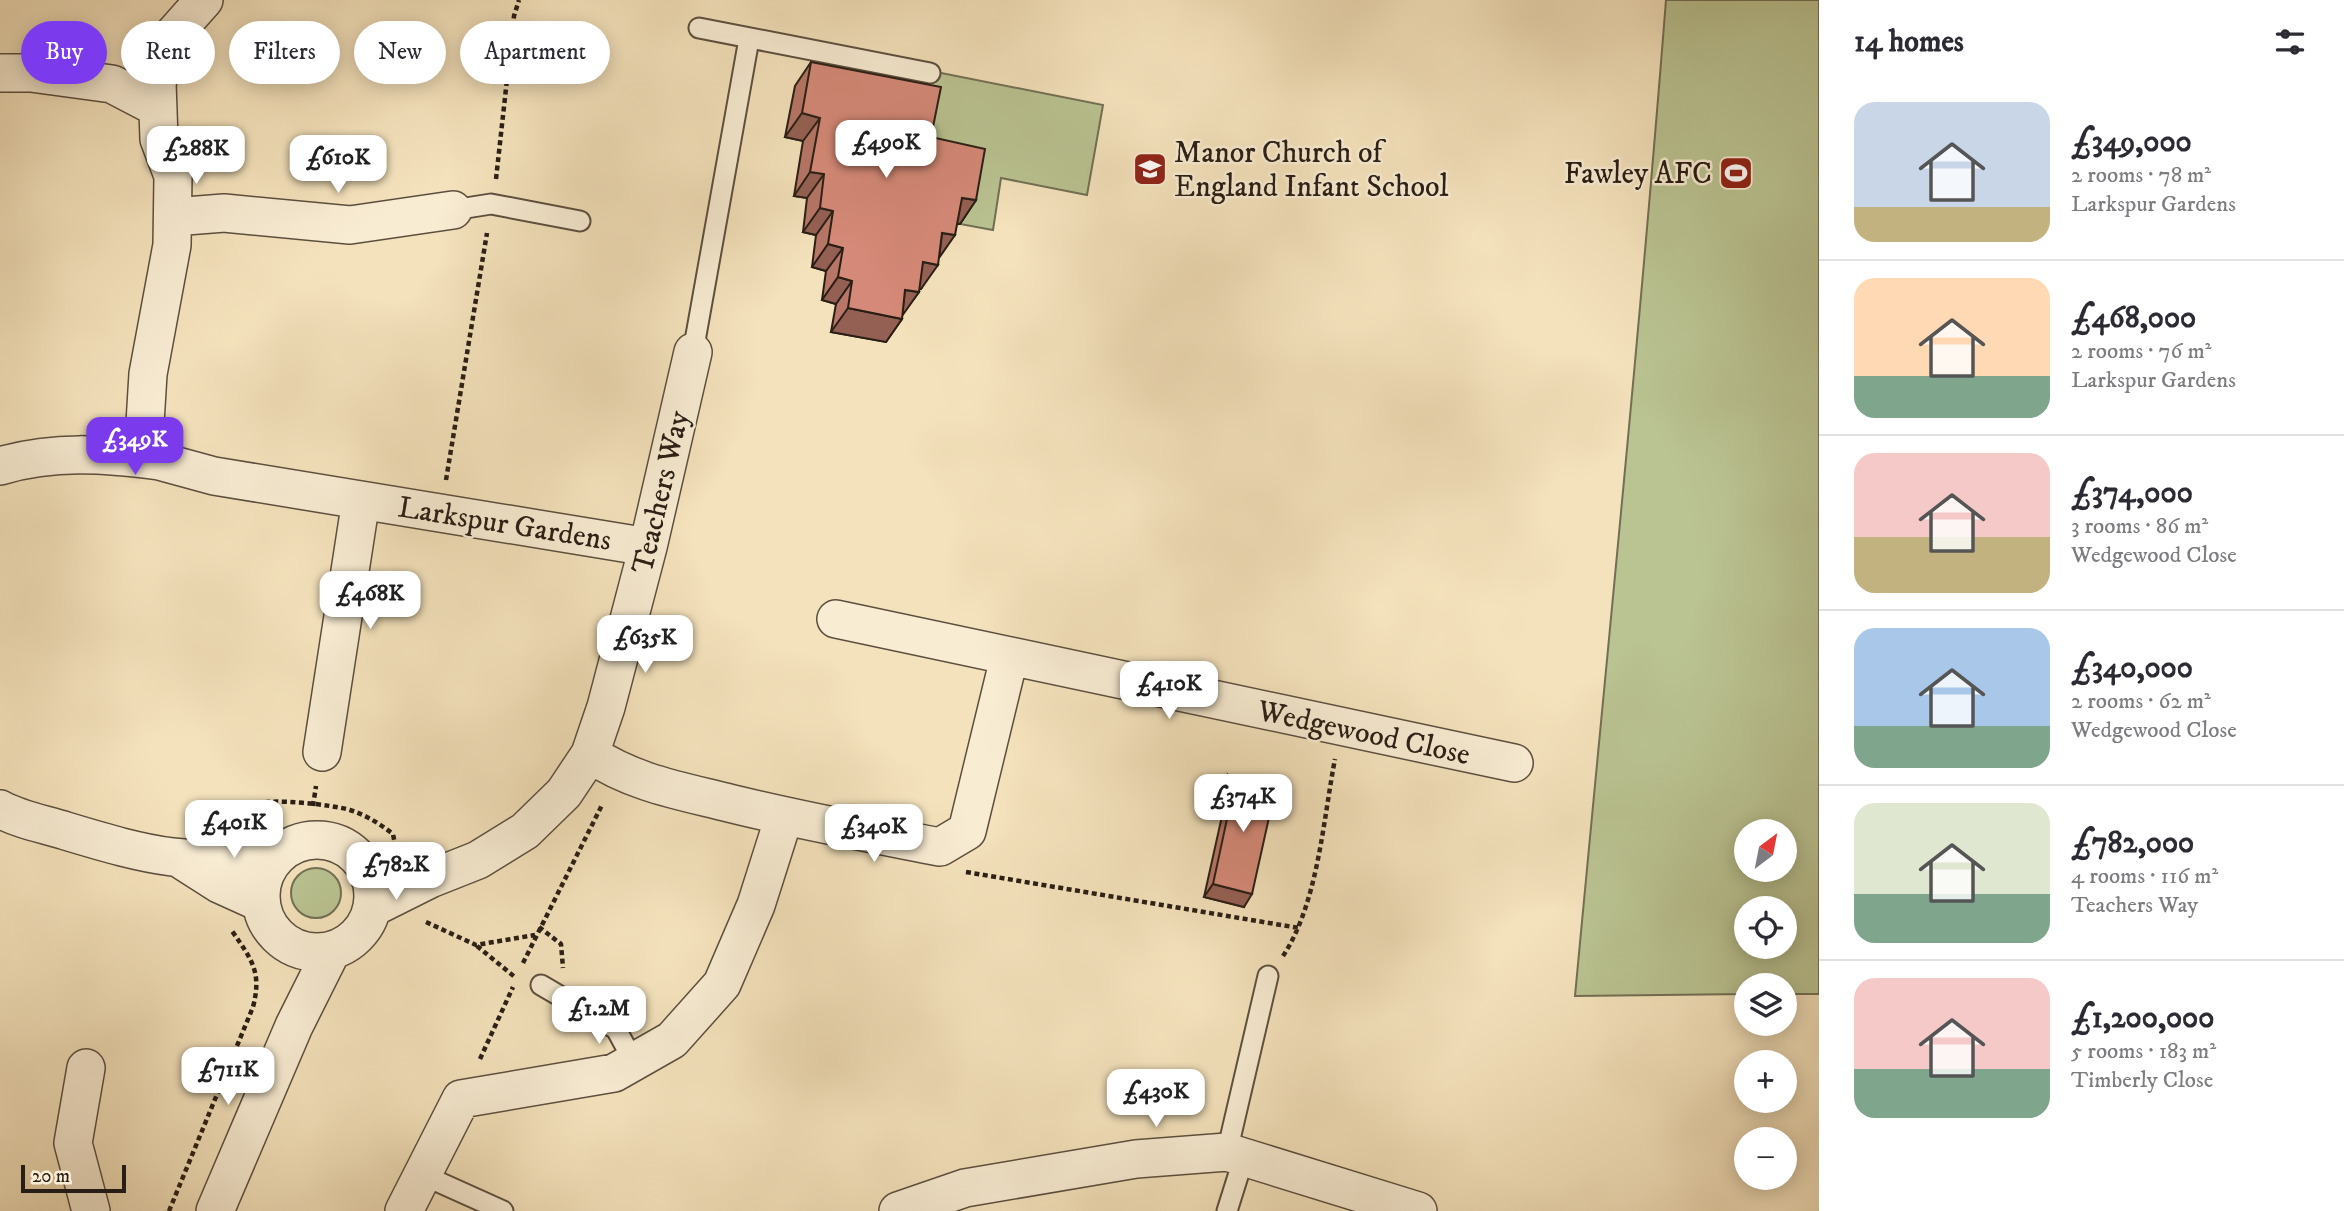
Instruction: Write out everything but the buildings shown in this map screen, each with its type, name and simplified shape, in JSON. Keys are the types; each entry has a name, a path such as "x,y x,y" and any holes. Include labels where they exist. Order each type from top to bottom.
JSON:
{"street":[{"path":"159,461 145,424 148,374 172,245 173,176 159,139 157,83 172,36 204,0"},
{"path":"0,73 113,83 158,108"},
{"path":"173,217 224,213 350,225 453,210"},
{"name":"Teachers Way","path":"393,885 478,860 525,831 565,793 604,764 606,707 648,547 693,352"},
{"name":"Larkspur Gardens","path":"0,466 31,457 85,452 159,461 214,477 648,547"},
{"name":"Larkspur Gardens","path":"322,752 361,500"},
{"name":"Wedgewood Close","path":"836,619 1009,658 1514,763"},
{"path":"604,764 784,817 940,848 967,831 1009,658"},
{"path":"0,809 142,854 223,872 261,903"},
{"path":"404,1211 461,1099 614,1073 672,1040 722,984 756,905 784,817"},
{"path":"223,872 281,852 303,841 329,841 358,857 393,885 358,934 332,950 315,952 284,941 265,918 261,903 264,876 281,852"},
{"path":"284,941 294,1026"},
{"path":"215,1211 294,1026 332,950"},
{"path":"86,1068 73,1143 91,1211"},
{"path":"898,1211 965,1200 1136,1159 1235,1154 1418,1211"}],"lane":[{"path":"699,28 930,73"},
{"path":"693,352 749,39"},
{"path":"453,210 491,204 580,221"},
{"path":"1227,1211 1268,976"},
{"path":"541,985 616,1029 634,1062"},
{"path":"423,1175 503,1211"}],"path":[{"path":"439,513 473,331 502,144 514,16 519,0"},
{"path":"1268,976 1298,928 1307,902 1342,727"},
{"path":"461,1099 517,979 604,764"},
{"path":"169,1211 253,1007 259,983 252,960 215,902 243,814 254,804 274,802 349,810 378,822 393,834 397,850 393,885 423,920 476,945 517,979"},
{"path":"940,848 942,859 955,868 974,875 1298,928"},
{"path":"539,927 561,944 566,1000"},
{"path":"476,945 535,935"}],"green space":[{"path":"1666,0 1819,0 1819,994 1797,994 1797,973 1734,973 1734,994 1575,996 1634,374"},
{"path":"931,71 1103,105 1087,195 1001,178 993,230 960,224 968,172 914,160"},
{"path":"316,868 334,875 341,893 334,911 316,918 298,911 291,893 298,875"}],"place":[{"name":"Manor Church of England Infant School","path":"1150,169"},
{"name":"Fawley AFC","path":"1736,173"}]}
